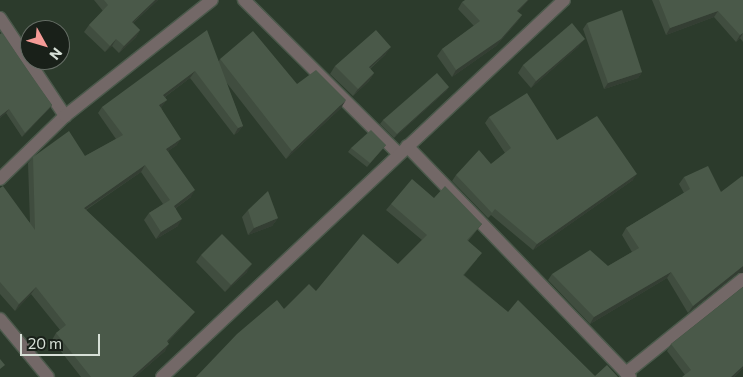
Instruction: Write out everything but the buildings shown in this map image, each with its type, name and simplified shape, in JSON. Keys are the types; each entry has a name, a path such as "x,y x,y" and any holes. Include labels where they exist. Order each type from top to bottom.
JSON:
{"street":[{"path":"0,179 65,116 212,0"},
{"path":"244,0 402,150 628,375 743,279"},
{"path":"162,377 564,0"},
{"path":"0,18 65,116"},
{"path":"0,319 48,377"}]}
